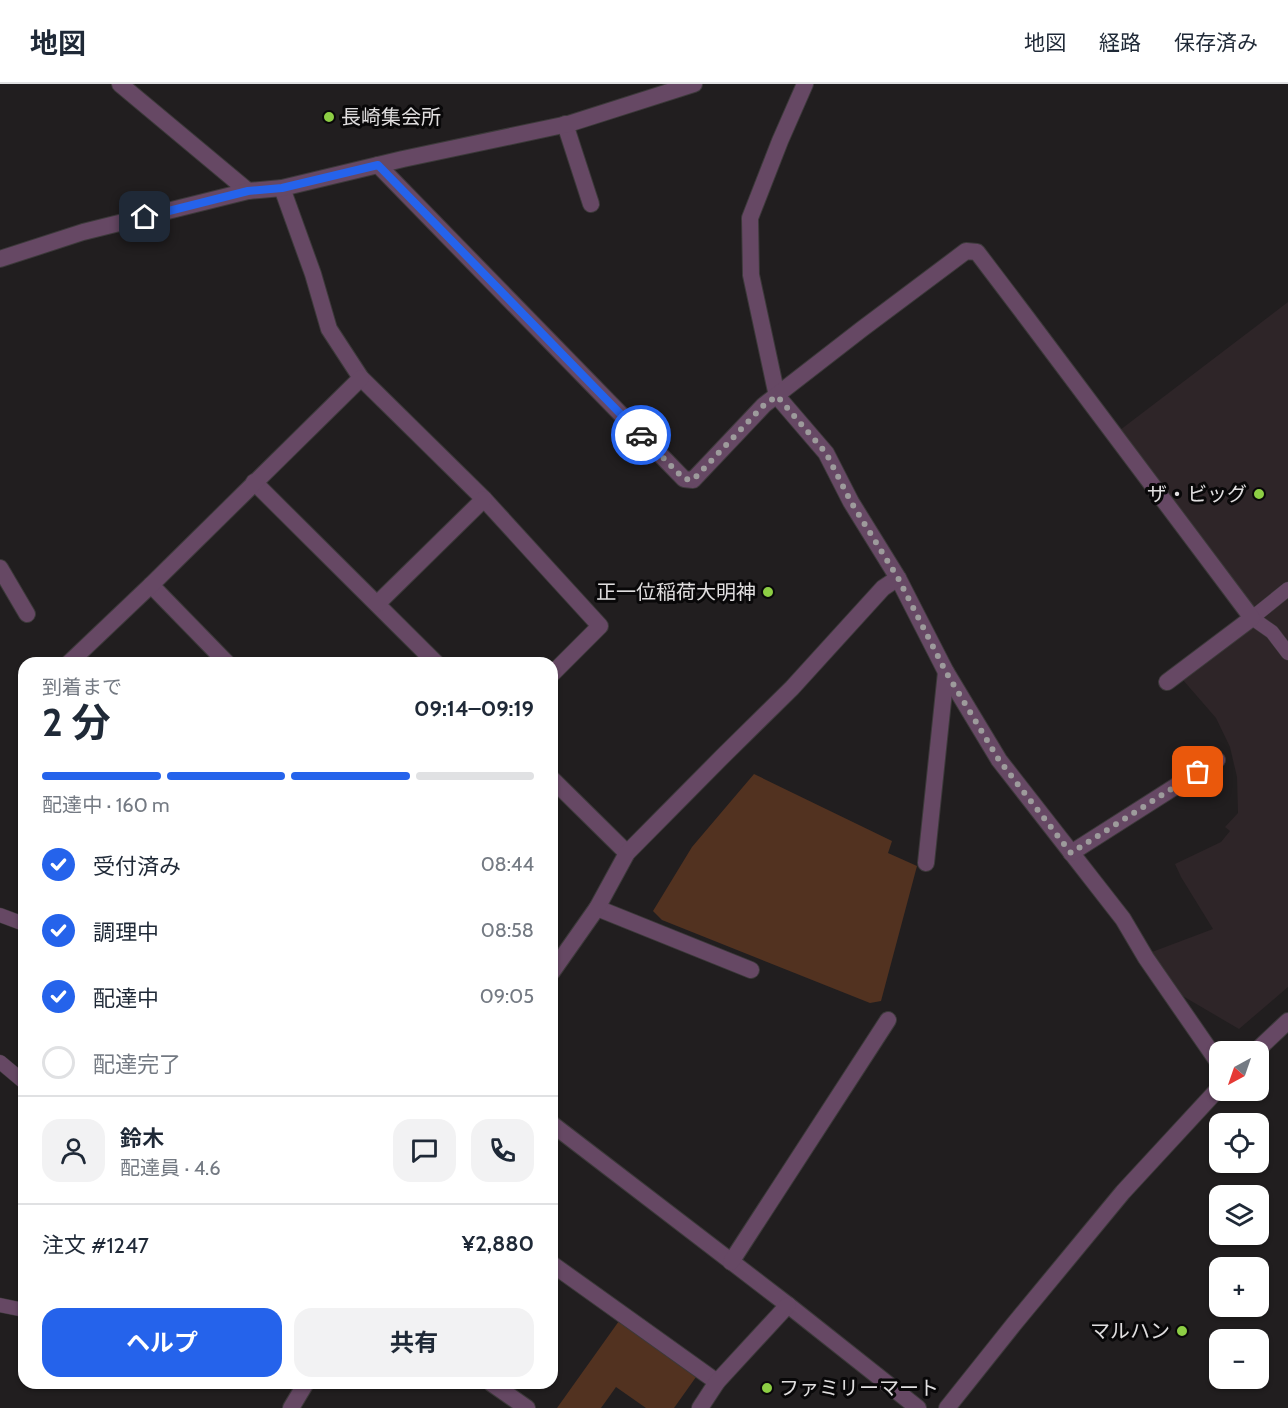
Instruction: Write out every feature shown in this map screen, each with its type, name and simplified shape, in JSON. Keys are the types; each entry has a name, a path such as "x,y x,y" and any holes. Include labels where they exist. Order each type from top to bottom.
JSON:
{"street":[{"path":"120,84 248,191"},
{"path":"0,259 83,232 248,191 282,188 565,124 694,84"},
{"path":"805,84 750,218 751,275 777,396 826,453 851,502 898,578 946,672 999,760 1123,918 1146,958 1209,1049"},
{"path":"565,124 591,204"},
{"path":"378,165 684,479 693,480 764,405 966,251 976,252 1252,618 1167,682"},
{"path":"282,188 313,274 329,329 361,378 484,500 600,626 558,668"},
{"path":"75,657 361,378"},
{"path":"254,482 430,657"},
{"path":"377,604 484,500"},
{"path":"0,568 27,614"},
{"path":"558,963 597,908 627,853 792,688 883,588 898,578"},
{"path":"150,585 221,657"},
{"path":"926,863 946,672"},
{"path":"1071,853 1216,760"},
{"path":"558,785 627,853"},
{"path":"597,908 751,970"},
{"path":"731,1262 888,1020"},
{"path":"1266,1041 1288,1021"},
{"path":"947,1408 1123,1192 1209,1099"},
{"path":"558,1129 918,1408"},
{"path":"558,1268 717,1382"},
{"path":"700,1408 717,1382 788,1305"},
{"path":"294,1407 303,1389"},
{"path":"500,1389 527,1408"}],"lane":[{"path":"1288,589 1252,618 1272,632 1288,653"},
{"path":"0,915 18,922"},
{"path":"0,1062 18,1077"},
{"path":"0,1305 18,1309"}],"shaded area":[{"path":"1288,302 1288,987 1239,1029 1181,995 1166,979 1152,952 1213,929 1175,864 1221,842 1230,831 1225,827 1238,813 1237,777 1230,747 1216,718 1183,680 1262,619 1120,430"},
{"path":"754,774 892,841 888,853 917,866 881,1001 870,1003 662,920 653,911 692,847"},
{"path":"619,1321 696,1377 674,1408 646,1408 616,1387 601,1408 557,1408"}],"way so far":[{"path":"641,435 684,479 693,480 764,405 777,396 826,453 851,502 898,578 946,672 999,760 1071,853 1198,772"}],"place":[{"name":"長崎集会所","path":"329,117"},
{"name":"ザ・ビッグ","path":"1259,494"},
{"name":"正一位稲荷大明神","path":"768,592"},
{"name":"マルハン","path":"1182,1331"},
{"name":"ファミリーマート","path":"767,1388"}],"route":[{"path":"145,217 248,191 282,188 378,165 641,435"}]}
